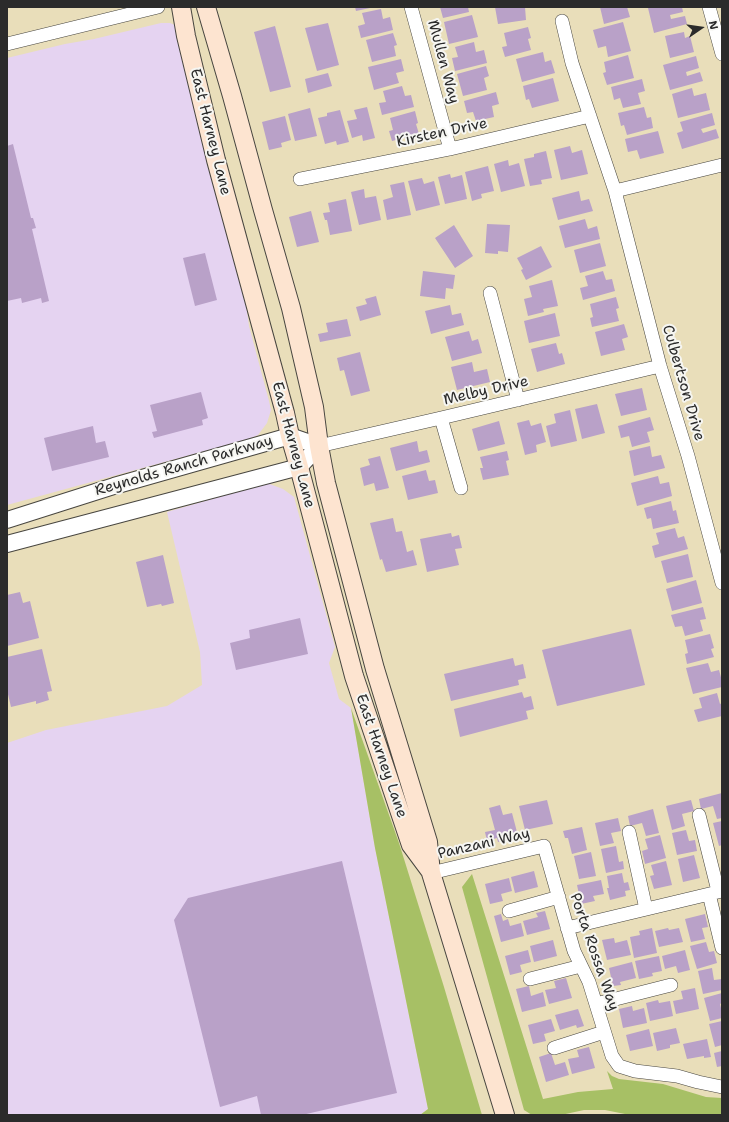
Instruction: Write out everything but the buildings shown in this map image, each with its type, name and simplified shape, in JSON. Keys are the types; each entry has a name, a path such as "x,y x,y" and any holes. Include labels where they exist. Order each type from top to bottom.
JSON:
{"main road":[{"name":"East Harney Lane","path":"181,7 186,36 216,160 285,413 354,676 411,845 431,873"},
{"name":"East Harney Lane","path":"206,7 290,308 314,407 326,484 375,669 428,842 431,873 505,1115"}],"street":[{"path":"7,44 158,7"},
{"name":"Mullen Way","path":"411,7 450,149"},
{"path":"709,7 722,54"},
{"name":"Culbertson Drive","path":"562,21 572,63 615,191 660,366 688,456 722,583"},
{"name":"Kirsten Drive","path":"300,179 450,149 590,116"},
{"path":"615,191 722,165"},
{"path":"490,293 518,400"},
{"name":"Melby Drive","path":"319,446 660,366"},
{"path":"441,418 461,488"},
{"name":"Reynolds Ranch Parkway","path":"7,520 114,486 290,436 319,446"},
{"path":"299,467 319,446"},
{"name":"Reynolds Ranch Parkway","path":"7,544 299,467"},
{"path":"699,815 716,892 722,948"},
{"path":"629,832 646,909"},
{"name":"Panzani Way","path":"431,873 544,846"},
{"name":"Porta Rossa Way","path":"544,846 574,951 589,982 612,1056 619,1066 635,1070 677,1076 722,1087"},
{"path":"567,928 716,892"},
{"path":"509,911 558,897"},
{"path":"530,979 581,966"},
{"path":"596,1004 671,985"},
{"path":"554,1048 604,1032"}],"shaded area":[{"path":"161,23 170,23 177,26 242,275 249,326 271,410 267,423 258,435 249,439 7,505 7,58"},
{"path":"267,483 283,489 294,497 335,647 329,663 339,699 351,708 375,848 428,1109 420,1115 7,1115 7,743 46,730 167,706 202,685 200,652 167,512"}],"green space":[{"path":"351,708 399,843 482,1115 420,1115 428,1109 375,848"},
{"path":"472,874 543,1099 578,1092 613,1089 607,1071 612,1076 619,1079 663,1084 706,1097 722,1098 722,1115 630,1115 605,1110 584,1110 561,1115 532,1115 524,1110 462,887"}]}
